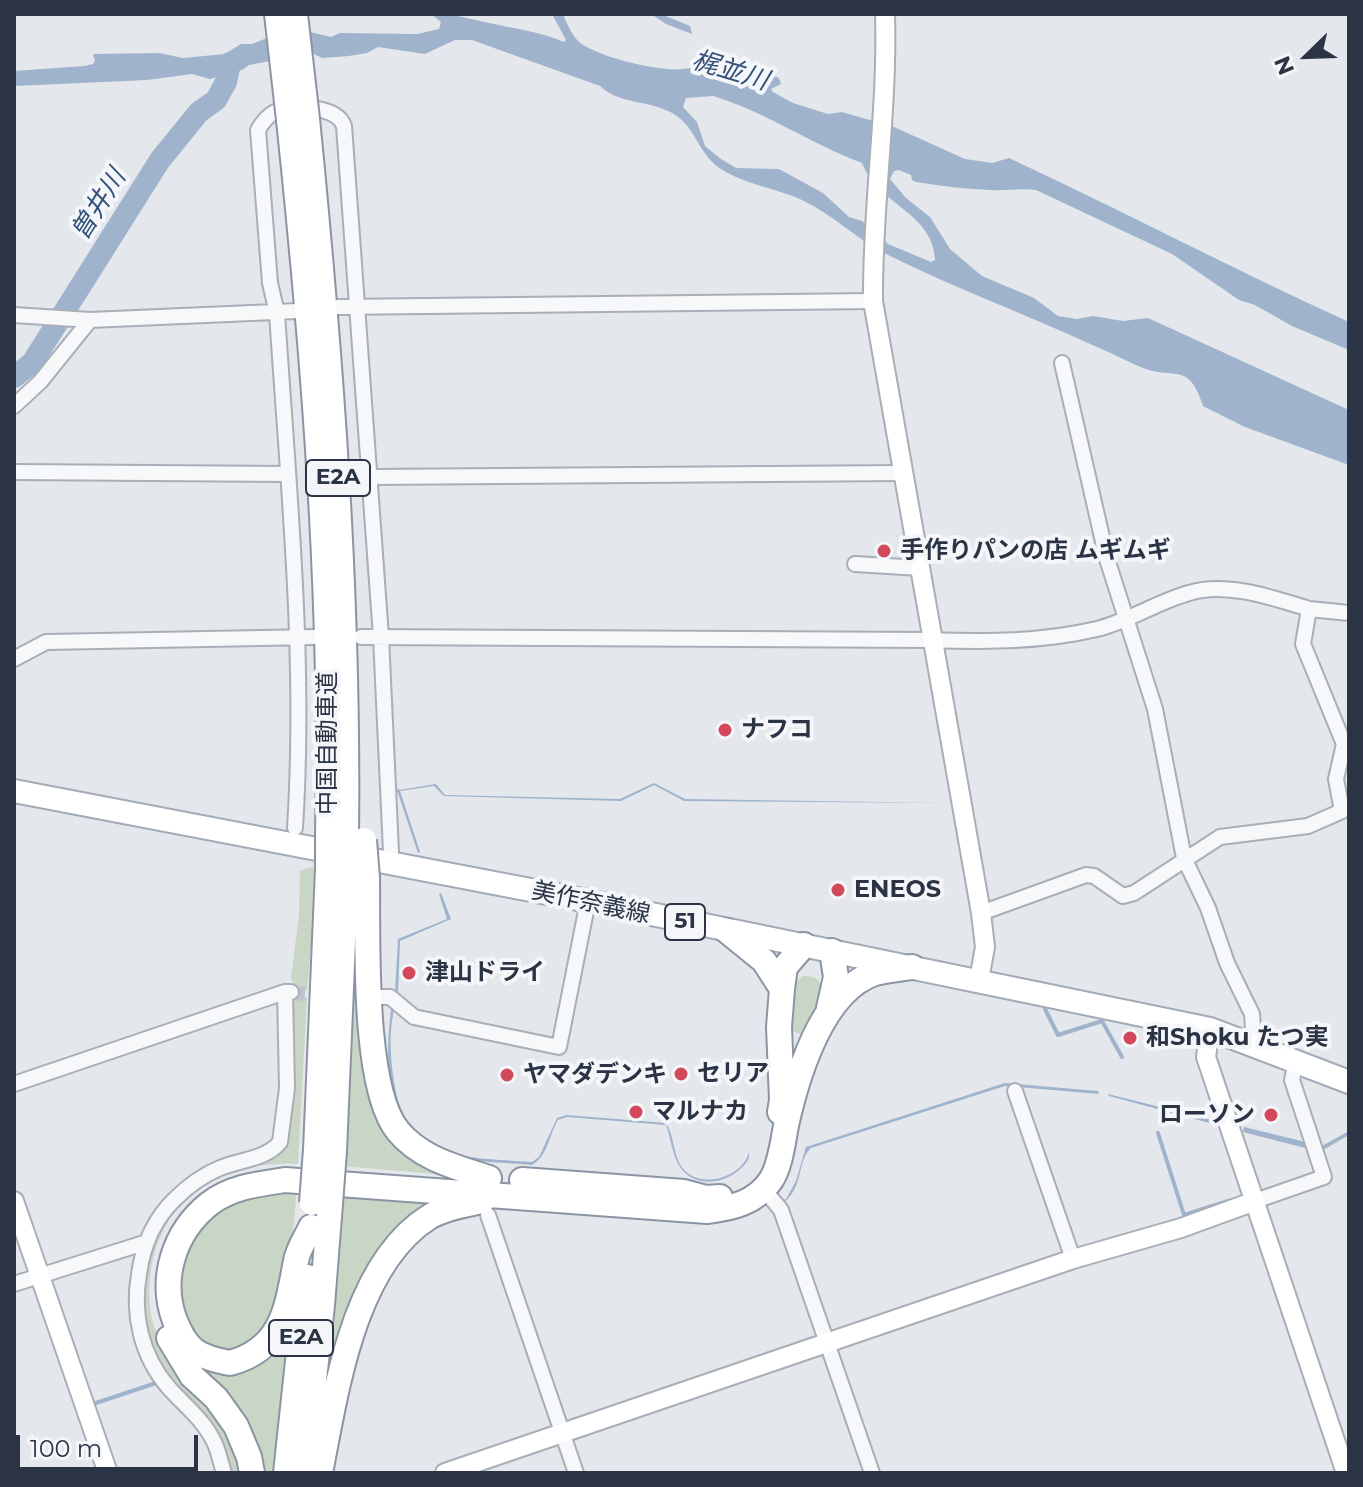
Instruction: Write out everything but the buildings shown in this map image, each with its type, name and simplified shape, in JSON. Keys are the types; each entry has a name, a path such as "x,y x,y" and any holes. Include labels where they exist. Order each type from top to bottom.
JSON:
{"highway":[{"name":"中国自動車道","path":"277,14 298,120 335,421 342,558 347,872 325,1151 286,1473"},
{"name":"中国自動車道","path":"295,14 306,284 317,428 328,668 346,837"},
{"path":"346,837 347,872 372,1027 376,1079 383,1103 397,1130 427,1157 489,1178"},
{"path":"727,931 764,961 782,989"},
{"path":"252,1473 236,1426 216,1398 192,1376 160,1319 153,1284 161,1247 182,1211 208,1188 245,1172 284,1167 684,1192 706,1198 727,1197 751,1188 765,1172 782,1100 779,1027 785,967 804,945"},
{"path":"318,1211 296,1258 293,1286 285,1314 259,1352 230,1363 194,1351 182,1337 173,1315 169,1272 176,1246 209,1204 226,1193 245,1187 285,1180 707,1211 735,1208 755,1197 772,1179 791,1101 829,1008 836,977 832,951"},
{"path":"829,1008 856,984 874,974 912,967"},
{"path":"320,1473 343,1366 357,1319 375,1279 395,1248 431,1216 480,1201 516,1197"},
{"name":"中国自動車道","path":"304,1473 322,1305 318,1211"}],"main road":[{"name":"美作奈義線","path":"14,791 588,901 1210,1029 1349,1082"}],"street":[{"path":"885,14 884,93 872,261 873,301 981,913 985,947 979,980"},
{"path":"295,828 300,749 298,638 277,313 270,283 258,130 264,120 276,112 293,109 334,113 341,118 344,126 381,637 391,852"},
{"path":"337,307 873,301"},
{"path":"14,315 87,320 298,311"},
{"path":"14,406 40,382 87,320"},
{"path":"1062,363 1107,559 1155,709 1184,858 1208,908 1227,963 1252,1014 1254,1044"},
{"path":"14,472 288,474"},
{"path":"370,477 903,473"},
{"path":"855,564 920,568"},
{"path":"361,637 997,643 1046,639 1126,620 1191,592 1258,592 1309,609 1349,613"},
{"path":"981,913 1086,875 1094,876 1123,896 1134,893 1220,837 1308,826 1345,810 1336,779 1345,765 1342,738 1303,644 1309,609"},
{"path":"14,659 46,642 314,637"},
{"path":"376,997 390,997 414,1017 559,1047 588,901"},
{"path":"14,1084 288,992 287,1088 280,1142 268,1152 219,1169 193,1184 161,1215 144,1243 136,1290 136,1316 140,1332 167,1386 200,1419 215,1443 224,1473"},
{"path":"1210,1029 1206,1057 1346,1473"},
{"path":"445,1473 1073,1259 1181,1228 1324,1177 1292,1080 1296,1061"},
{"path":"1015,1091 1073,1259"},
{"path":"772,1199 781,1210 872,1473"},
{"path":"14,1201 108,1473"},
{"path":"488,1215 576,1473"},
{"path":"14,1284 144,1243"}],"green space":[{"path":"318,868 307,991 295,988 291,978 299,915 300,871"},
{"path":"355,898 376,1103 458,1176 343,1166"},
{"path":"803,976 820,982 822,990 807,1036 788,1030 792,985"},
{"path":"307,997 298,1164 246,1168 223,1175 202,1187 169,1220 158,1243 151,1270 150,1303 158,1336 216,1406 230,1430 247,1473 227,1473 172,1386 142,1331 141,1270 163,1217 215,1174 277,1152 291,999"},
{"path":"297,1186 290,1265 276,1316 242,1353 203,1350 174,1306 177,1259 218,1204"},
{"path":"342,1188 466,1197 402,1232 323,1425 324,1377"},
{"path":"291,1310 275,1473 258,1473 184,1352 221,1369"}],"water":[{"name":"梶並川","path":"431,14 461,17 564,42 566,40 552,14 563,14 578,41 613,58 659,68 727,65 765,73 779,78 781,84 771,89 773,92 793,103 828,114 842,112 894,127 965,159 992,163 1009,158 1349,322 1349,350 1239,300 1172,254 1036,190 982,190 916,182 911,175 899,170 894,171 890,179 906,198 930,217 950,249 982,276 1034,298 1058,316 1077,319 1093,316 1123,321 1148,318 1349,410 1349,465 1245,427 1203,406 1198,392 1186,377 1143,368 940,279 877,249 802,200 728,173 712,161 689,128 668,111 618,97 600,86 472,40 455,40 425,54 378,47 367,53 349,56 322,58 312,53 249,65 210,79 192,74 147,80 14,86 14,71 84,66 93,64 93,54 159,53 183,58 225,54 241,44 310,32 331,37 340,33 417,34 439,29 441,22","holes":["713,96 862,163 880,190 925,231 935,260 931,262 888,244 862,221 849,217 823,193 779,169 736,168 721,159 705,146 697,122 683,107 686,98"]},
{"path":"651,14 661,14 690,26 692,34 666,24"},
{"path":"391,782 399,790 436,784 445,795 620,799 654,783 685,799 947,803 684,801 654,785 621,801 444,796 434,786 400,791 418,853 398,793"},
{"path":"441,893 451,919 400,941 398,994 395,993 398,939 447,919"},
{"path":"392,1005 395,1006 391,1058 399,1103 409,1124 423,1139 440,1149 460,1155 532,1162 539,1157 557,1118 567,1115 666,1123 681,1166 698,1178 720,1178 738,1168 749,1152 749,1158 736,1173 727,1178 707,1182 697,1180 688,1175 677,1162 666,1125 567,1117 558,1120 545,1151 532,1165 474,1160 440,1153 422,1143 408,1128 398,1110 389,1068"},
{"path":"1005,1083 1098,1091 1099,1094 1005,1086 811,1148 803,1160 794,1190 782,1204 777,1198 786,1199 796,1181 806,1147"},
{"path":"1109,1096 1216,1121 1217,1125"},
{"path":"1244,1127 1322,1146 1349,1131 1349,1135 1323,1150 1309,1149 1243,1132"}],"waterway":[{"name":"曽井川","path":"14,377 32,363 160,160 199,112 216,100 226,82 230,63"},
{"path":"1045,1009 1058,1035 1102,1021 1122,1057"},
{"path":"1158,1133 1184,1215 1228,1201"},
{"path":"93,1404 156,1383"}],"tunnel":[{"path":"291,993 375,997"}],"place":[{"name":"手作りパンの店 ムギムギ","path":"884,551"},
{"name":"ナフコ","path":"725,730"},
{"name":"ENEOS","path":"838,890"},
{"name":"津山ドライ","path":"409,973"},
{"name":"和Shoku たつ実","path":"1130,1038"},
{"name":"セリア","path":"681,1074"},
{"name":"ヤマダデンキ","path":"507,1075"},
{"name":"マルナカ","path":"636,1112"},
{"name":"ローソン","path":"1271,1115"}]}
